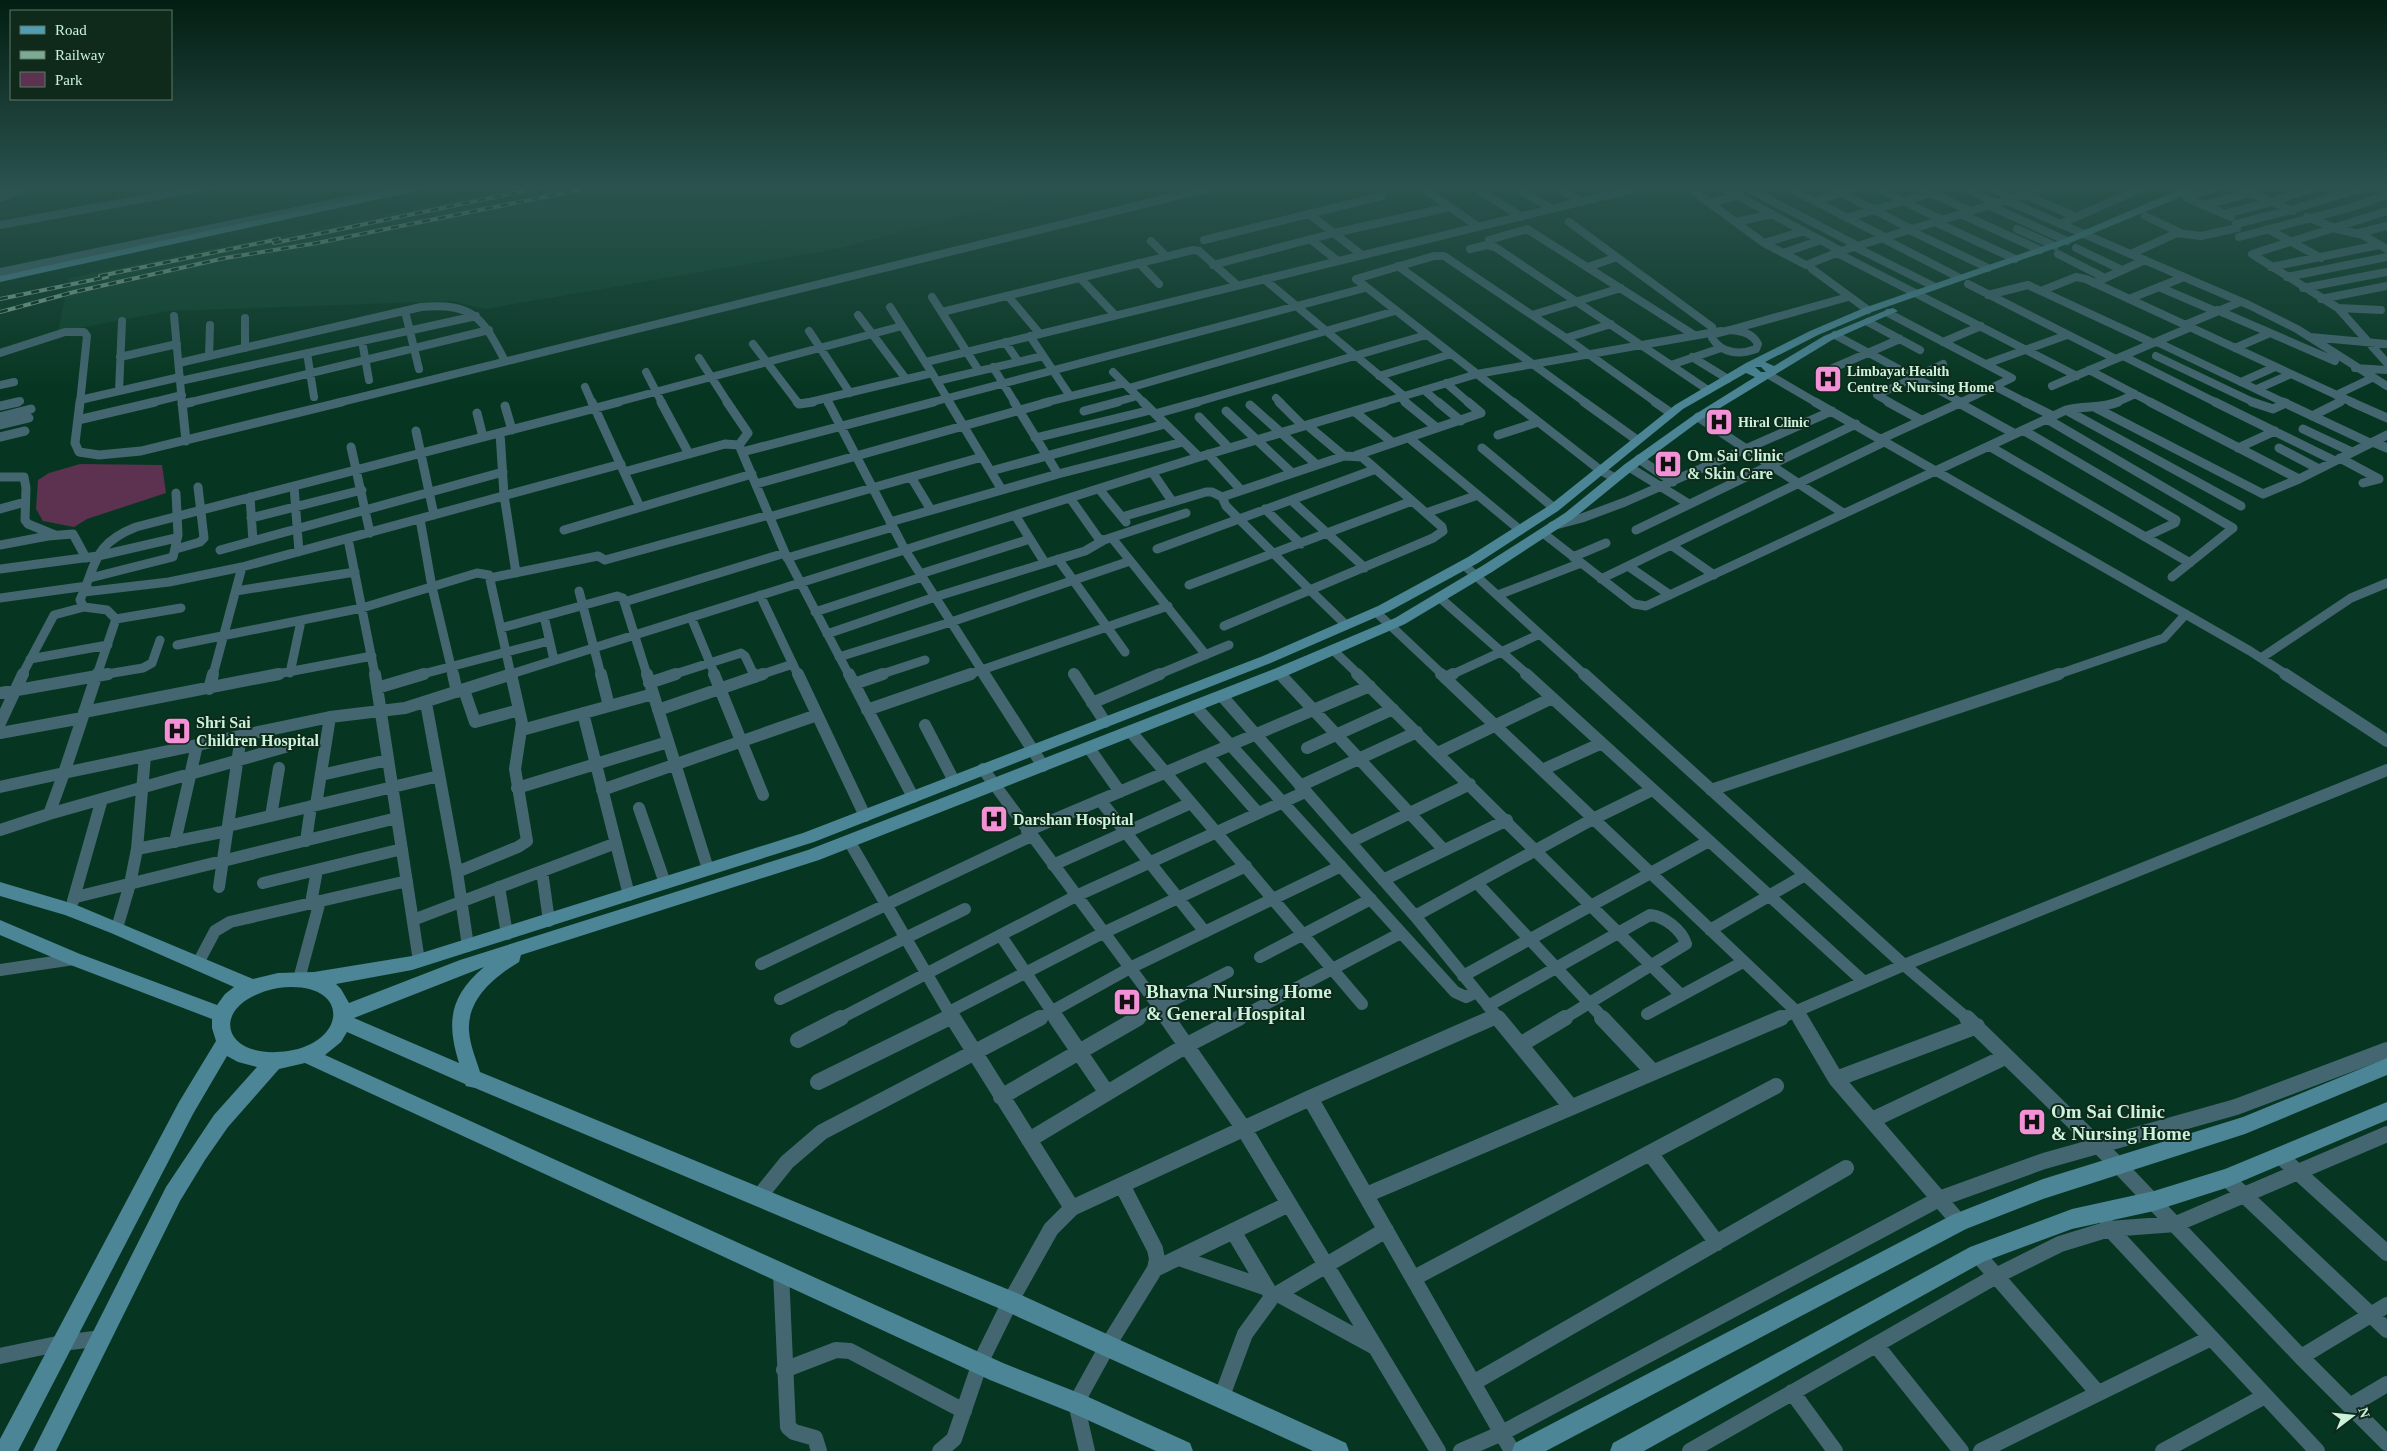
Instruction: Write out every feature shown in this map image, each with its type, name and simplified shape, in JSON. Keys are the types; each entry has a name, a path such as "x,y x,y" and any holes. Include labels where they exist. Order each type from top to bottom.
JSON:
{"main road":[{"path":"0,279 118,254"},
{"path":"305,979 329,988 341,1004 342,1018 336,1035 328,1043 306,1055 274,1061 245,1057 228,1046 220,1030 221,1014 236,995 252,987 274,980 354,974 419,961 808,838 1268,660 1376,612 1464,565 1554,508 1672,413 1751,366 1814,334 1868,310 2030,254"},
{"path":"342,1018 460,968 814,855 1222,696 1390,625 1439,598 1548,530 1569,516 1634,463 1698,417 1836,335 1888,313 2046,254"},
{"path":"1751,366 1752,372 1769,374"},
{"path":"0,889 72,903 117,928 252,987"},
{"path":"0,927 74,958 221,1014"},
{"path":"473,1080 460,1030 465,1007 477,984 499,964 560,936"},
{"path":"342,1018 473,1080 1010,1302 1222,1396 1338,1451"},
{"path":"6,1451 186,1108 226,1041"},
{"path":"306,1055 980,1363 1076,1403 1182,1451"},
{"path":"44,1451 173,1194 198,1153 221,1122 274,1061"},
{"path":"1523,1451 1959,1222 2043,1189 2245,1125 2387,1066"},
{"path":"1621,1451 1977,1254 2072,1219 2102,1221 2154,1201 2226,1178 2387,1111"}],"street":[{"path":"0,272 89,254"},
{"path":"0,353 66,333 81,331 86,333 75,443 79,452 99,455 141,451 942,254"},
{"path":"942,312 1178,254"},
{"path":"1201,254 1237,285"},
{"path":"1213,264 1255,254"},
{"path":"1328,254 1338,261"},
{"path":"926,362 1362,255 1383,254"},
{"path":"1410,254 1398,266 1358,277 1356,279 1357,282 1600,470 1615,478"},
{"path":"1426,254 1444,256 1566,338 1672,413"},
{"path":"1504,254 1708,390"},
{"path":"1566,254 1694,335"},
{"path":"1612,254 1721,329 1740,331 1753,338 1758,344 1756,349 1740,353 1720,348 1714,343 1712,338 1721,329"},
{"path":"1784,254 1806,265 1835,254"},
{"path":"1842,254 2077,376"},
{"path":"1870,254 1933,286"},
{"path":"1913,254 1958,278"},
{"path":"1959,254 1988,268"},
{"path":"2004,254 2015,259"},
{"path":"2063,254 2106,278"},
{"path":"2089,254 2122,270"},
{"path":"2131,254 2240,302 2309,337 2357,370 2387,370"},
{"path":"2253,254 2303,288 2338,308 2387,363"},
{"path":"2313,254 2386,286"},
{"path":"2271,267 2336,254"},
{"path":"1588,268 1616,257"},
{"path":"2287,277 2387,257"},
{"path":"1916,263 1925,260"},
{"path":"2094,283 2145,260"},
{"path":"1139,263 1159,284"},
{"path":"1809,264 1812,269 1868,310"},
{"path":"1398,266 1637,440"},
{"path":"1880,275 1908,266"},
{"path":"2303,288 2387,272"},
{"path":"2129,299 2184,276"},
{"path":"2041,291 2076,277 2094,283 2387,418"},
{"path":"1080,278 1115,315"},
{"path":"1264,279 1379,376 1437,428"},
{"path":"1968,284 2067,334 2379,479 2363,483"},
{"path":"1988,294 2024,285 2041,291 2312,416 2387,448"},
{"path":"2321,299 2386,286"},
{"path":"2159,287 2357,370 2387,386"},
{"path":"0,598 87,585 169,582 242,567 504,495 689,454 725,444 741,449 841,426 1365,288"},
{"path":"1532,316 1621,288"},
{"path":"1008,296 1040,334"},
{"path":"932,297 979,371"},
{"path":"0,787 330,717 380,712 426,702 512,673 1208,454 1476,374 1694,335 1770,318 1848,297"},
{"path":"2052,386 2155,342 2216,310 2240,302"},
{"path":"2374,302 2387,316"},
{"path":"80,400 307,353 341,335 405,311 432,306 452,306 465,309 476,316 489,330 505,361"},
{"path":"890,306 948,397 1002,490"},
{"path":"2338,308 2381,310"},
{"path":"405,311 420,369"},
{"path":"756,484 1018,410 1070,396 1126,385 1395,311"},
{"path":"1601,579 1799,484 1921,420 2012,378 1888,313"},
{"path":"174,316 186,441"},
{"path":"179,363 245,348 341,335 362,341 476,316"},
{"path":"858,316 906,380"},
{"path":"245,318 245,348"},
{"path":"1753,338 1770,318"},
{"path":"119,391 122,322"},
{"path":"1868,322 1920,350"},
{"path":"1566,338 1611,324"},
{"path":"209,356 210,325"},
{"path":"84,607 80,600 98,556 105,544 120,534 136,527 483,438 902,326"},
{"path":"1944,342 1981,326"},
{"path":"78,420 310,373 489,330"},
{"path":"809,331 850,393"},
{"path":"2235,348 2270,333"},
{"path":"1986,364 2067,334"},
{"path":"1036,438 1153,412 1426,335"},
{"path":"1836,335 1960,403 2019,432 2176,520 2175,523 2145,537"},
{"path":"1030,336 1070,396"},
{"path":"2309,337 2387,344"},
{"path":"1833,368 1900,339"},
{"path":"362,341 369,380"},
{"path":"1004,342 1018,362"},
{"path":"120,357 177,344"},
{"path":"753,344 799,404 906,380 979,371 1043,356"},
{"path":"1671,365 1720,348"},
{"path":"307,353 314,397"},
{"path":"1740,353 1751,366"},
{"path":"1379,376 1451,354"},
{"path":"2156,356 2266,408 2273,409 2286,403"},
{"path":"1692,357 1728,379"},
{"path":"699,358 748,433 741,449"},
{"path":"1921,420 1877,395 1912,376 1942,364"},
{"path":"993,367 1058,474"},
{"path":"2241,382 2276,367"},
{"path":"2089,370 2299,479"},
{"path":"646,372 689,454"},
{"path":"1113,372 1199,458"},
{"path":"1769,374 2261,658 2387,740"},
{"path":"2239,395 2291,374"},
{"path":"2336,395 2372,378"},
{"path":"0,385 14,382"},
{"path":"1122,517 1206,492 1212,492 1222,497 1344,456 1357,456 1480,415 1481,412 1446,383"},
{"path":"585,387 640,507"},
{"path":"1996,387 2050,417 2233,528 2172,577"},
{"path":"1424,390 1461,421"},
{"path":"1832,411 1748,450 1604,511 1548,530 1577,560 1601,579 1639,606 1646,606 2066,410 2076,407 2106,407 2135,394"},
{"path":"1084,411 1137,396"},
{"path":"1276,398 1305,425 1344,456"},
{"path":"828,399 905,550 1034,749 1043,766"},
{"path":"2312,416 2346,399"},
{"path":"0,406 20,402"},
{"path":"1250,405 1317,465"},
{"path":"505,406 512,430"},
{"path":"2096,408 2259,493 2266,494 2387,434"},
{"path":"2066,410 2241,506"},
{"path":"1226,411 1292,473"},
{"path":"1354,411 1393,443"},
{"path":"0,417 30,413 0,425"},
{"path":"477,413 483,438"},
{"path":"1199,417 1229,448"},
{"path":"1698,417 1843,513"},
{"path":"1498,435 1538,422"},
{"path":"991,471 1165,424"},
{"path":"1636,530 1856,424"},
{"path":"2303,429 2352,452"},
{"path":"0,437 25,431"},
{"path":"416,431 434,515"},
{"path":"2238,448 2275,431"},
{"path":"500,433 504,495 516,573"},
{"path":"1409,438 1520,530"},
{"path":"624,602 891,525 931,510 1058,474 1183,442"},
{"path":"1989,446 2190,563"},
{"path":"351,447 370,533"},
{"path":"1482,448 1554,508"},
{"path":"2279,448 2319,468"},
{"path":"741,449 786,555 913,797"},
{"path":"1208,454 1241,490"},
{"path":"1224,626 1312,591 1440,535 1443,531 1442,527 1376,469 1357,456"},
{"path":"490,578 598,556 605,560 982,457"},
{"path":"1634,463 1673,482"},
{"path":"1634,463 1661,487 1689,504"},
{"path":"1156,549 1376,469"},
{"path":"220,550 503,472"},
{"path":"1152,472 1172,502"},
{"path":"564,530 752,474"},
{"path":"0,477 24,477 26,480 24,517 27,523 55,535"},
{"path":"911,477 931,510"},
{"path":"294,486 299,552"},
{"path":"176,549 203,540 198,487"},
{"path":"1099,489 1132,530"},
{"path":"251,518 362,490"},
{"path":"87,585 172,557 176,549 176,493"},
{"path":"1426,514 1478,495"},
{"path":"1222,497 1222,501 1239,519 1346,625"},
{"path":"250,498 253,541"},
{"path":"1070,498 1098,538 1108,539 1130,562 1168,606 1206,655"},
{"path":"1291,500 1365,568"},
{"path":"1189,585 1412,501"},
{"path":"0,509 25,502"},
{"path":"1265,509 1301,544"},
{"path":"827,634 935,597 1091,549 1108,539 1186,513"},
{"path":"1014,516 1045,563"},
{"path":"420,519 432,588 451,666 475,722 519,710"},
{"path":"0,545 55,535 72,534 86,558"},
{"path":"0,569 98,556 176,538"},
{"path":"348,539 372,656 419,961"},
{"path":"815,612 1030,539"},
{"path":"1498,595 1577,560 1606,543"},
{"path":"1671,545 1714,575"},
{"path":"1058,559 1125,652"},
{"path":"839,656 951,622 1130,562"},
{"path":"1464,565 1904,965 1977,1026 2005,1057 2154,1201 2301,1357 2387,1443"},
{"path":"1628,566 1670,595"},
{"path":"209,689 242,567"},
{"path":"236,591 355,572"},
{"path":"177,645 362,608 478,573 489,575 512,673 522,730 516,757 518,788 527,841 518,847 457,872"},
{"path":"2261,658 2351,598 2387,583"},
{"path":"579,591 609,706"},
{"path":"760,595 865,816"},
{"path":"502,628 621,596 708,870"},
{"path":"1439,598 1502,652 1864,982"},
{"path":"867,710 1168,606"},
{"path":"0,723 14,691 54,615 65,610 84,607 112,612 116,619 108,645 49,814"},
{"path":"116,619 182,608"},
{"path":"1376,612 1796,1011 1836,1079 1959,1222"},
{"path":"1711,790 2150,644 2164,638 2186,614"},
{"path":"544,616 554,660"},
{"path":"691,617 763,795"},
{"path":"290,673 301,621"},
{"path":"1445,678 1540,634"},
{"path":"0,693 148,666 160,640"},
{"path":"377,688 451,666 550,641"},
{"path":"30,659 108,645"},
{"path":"1092,703 1229,646"},
{"path":"1334,650 1681,995"},
{"path":"522,730 609,706 709,662 741,653 745,656 755,677"},
{"path":"0,734 83,715 372,656"},
{"path":"854,684 925,660"},
{"path":"658,710 793,664"},
{"path":"1279,673 1444,850"},
{"path":"1072,674 1105,722"},
{"path":"761,964 887,905 1029,833 1100,800 1370,686"},
{"path":"1222,696 1415,916 1571,1108"},
{"path":"1438,753 1552,698"},
{"path":"426,702 457,872 468,946"},
{"path":"1195,706 1456,992 1466,997 1477,992"},
{"path":"1307,748 1393,709"},
{"path":"583,713 629,895"},
{"path":"602,790 817,715"},
{"path":"306,841 321,775 330,717"},
{"path":"925,725 954,781"},
{"path":"1131,732 1334,968 1362,1004"},
{"path":"798,1040 1076,896 1282,802 1359,759 1417,732"},
{"path":"219,887 241,736"},
{"path":"518,788 668,742"},
{"path":"1542,770 1602,743"},
{"path":"176,842 197,745"},
{"path":"0,830 49,814 285,747"},
{"path":"1089,748 1120,792"},
{"path":"1207,755 1258,813"},
{"path":"117,928 130,884 137,849 145,756"},
{"path":"321,775 388,760"},
{"path":"272,816 279,768"},
{"path":"983,769 993,786 1187,1045 1244,1129 1438,1451"},
{"path":"1366,1195 1904,965 2387,770"},
{"path":"137,849 176,842 272,816 439,776"},
{"path":"1350,842 1470,784"},
{"path":"1415,916 1593,819 1652,790"},
{"path":"72,903 102,799"},
{"path":"1100,800 1204,932"},
{"path":"1053,866 1192,802"},
{"path":"639,808 665,883"},
{"path":"72,903 130,884 397,818"},
{"path":"1383,880 1507,820"},
{"path":"849,841 974,1054 1072,1208"},
{"path":"1463,976 1709,841"},
{"path":"413,920 616,843"},
{"path":"263,883 402,849"},
{"path":"818,1082 1103,932 1246,866"},
{"path":"758,1198 788,1161 804,1145 822,1132 974,1054 1130,968 1341,866"},
{"path":"305,979 316,902 317,870"},
{"path":"542,871 549,920"},
{"path":"1710,930 1805,875"},
{"path":"198,963 215,931 221,926 406,881"},
{"path":"1477,883 1653,1072"},
{"path":"499,888 507,934"},
{"path":"1260,957 1371,899"},
{"path":"780,999 965,909"},
{"path":"940,1451 954,1439 980,1363 1010,1302 1050,1229 1072,1208 1244,1129 1492,1011 1557,968 1655,914 1661,916 1684,937 1686,944 1520,1045"},
{"path":"1029,1140 1187,1045 1402,933"},
{"path":"1000,936 1106,1093"},
{"path":"0,970 74,958"},
{"path":"1647,1014 1744,962"},
{"path":"1001,1097 1158,1006 1228,972"},
{"path":"1836,1079 1977,1026"},
{"path":"1461,1451 1502,1433 1939,1199 2044,1161 2236,1107 2387,1050"},
{"path":"1872,1120 2005,1057"},
{"path":"1414,1278 1776,1086"},
{"path":"1310,1098 1512,1451"},
{"path":"1690,1451 1711,1446 1792,1392 1996,1276 2102,1221 2176,1224 2387,1134"},
{"path":"1650,1153 1717,1243"},
{"path":"2280,1156 2387,1253"},
{"path":"1474,1383 1846,1168"},
{"path":"2226,1178 2387,1330"},
{"path":"1087,1451 1076,1403 1108,1345 1155,1269 1157,1259 1155,1249 1122,1185"},
{"path":"1155,1269 1289,1204"},
{"path":"2102,1221 2317,1451"},
{"path":"1222,1396 1245,1334 1272,1293 1326,1266 1386,1230"},
{"path":"1233,1231 1272,1293"},
{"path":"1977,1254 2098,1394"},
{"path":"1179,1258 1272,1293 1374,1346"},
{"path":"781,1273 788,1427 794,1432 815,1438 819,1451"},
{"path":"2301,1357 2387,1305"},
{"path":"0,1356 62,1343 102,1338"},
{"path":"1981,1451 2211,1338"},
{"path":"1876,1345 1961,1451"},
{"path":"784,1370 836,1350 850,1351 964,1411"},
{"path":"2350,1406 2387,1384"},
{"path":"1792,1392 1835,1451"},
{"path":"2163,1451 2265,1396"}],"shaded area":[{"path":"189,254 808,254 485,309 451,301 169,311 58,332 69,278"}],"green space":[{"path":"80,464 162,465 166,493 87,519 74,527 43,521 36,509 38,480 49,473"}],"railway":[{"path":"100,276 208,254"},
{"path":"0,312 74,292 251,254"},
{"path":"0,299 107,277"}],"place":[{"name":"Limbayat Health Centre & Nursing Home","path":"1828,379"},
{"name":"Hiral Clinic","path":"1719,422"},
{"name":"Om Sai Clinic & Skin Care","path":"1668,464"},
{"name":"Shri Sai Children Hospital","path":"177,731"},
{"name":"Darshan Hospital","path":"994,819"},
{"name":"Bhavna Nursing Home & General Hospital","path":"1127,1002"},
{"name":"Om Sai Clinic & Nursing Home","path":"2032,1122"}]}
